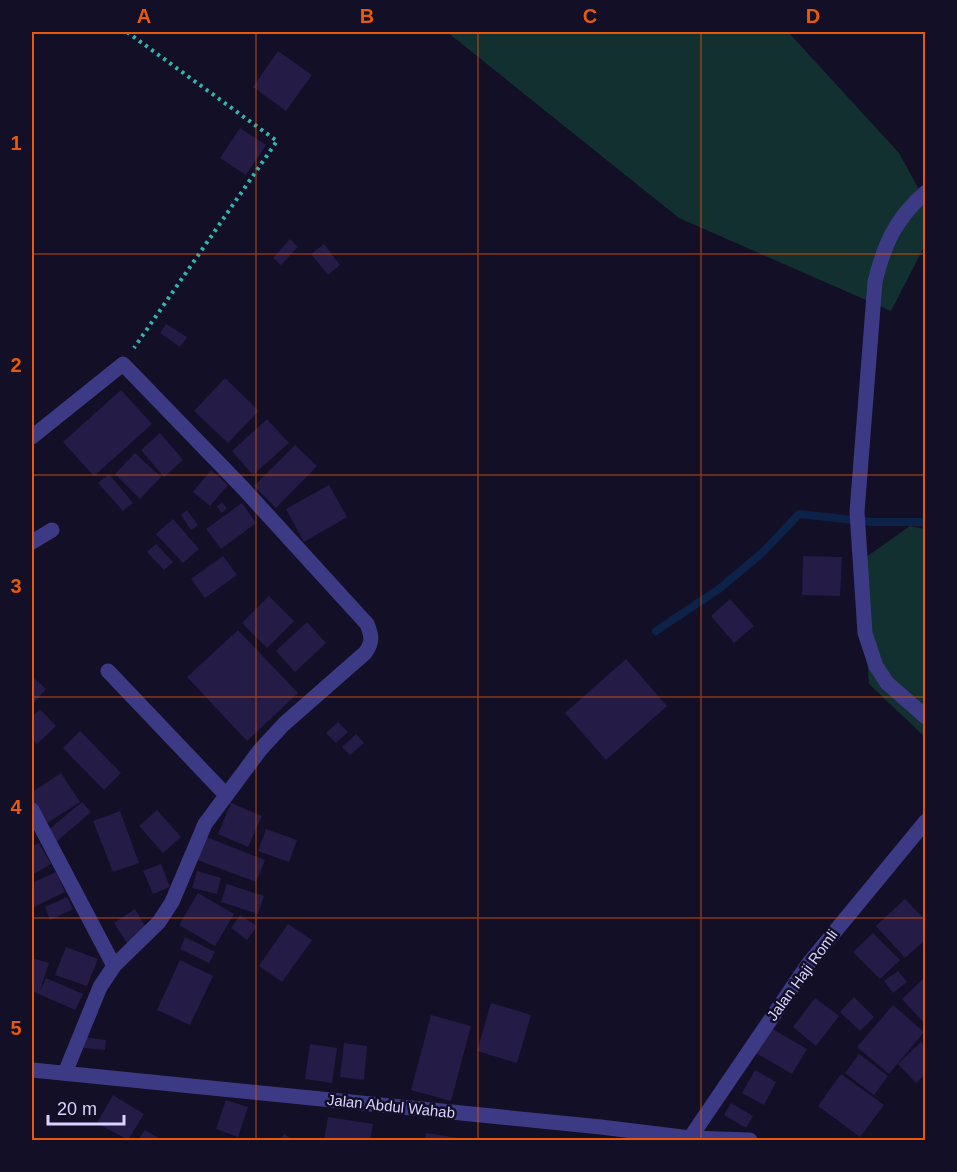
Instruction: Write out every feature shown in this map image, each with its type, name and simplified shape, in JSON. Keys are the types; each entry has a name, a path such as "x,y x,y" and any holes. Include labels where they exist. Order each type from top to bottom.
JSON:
{"street":[{"path":"926,192 913,203 895,227 882,252 875,282 857,512 865,633 876,666 887,683 926,717"},
{"path":"32,437 123,364 243,488 367,624 372,637 365,653 284,724 260,750 205,824 172,902 159,922 114,966 100,987 65,1073"},
{"path":"32,542 52,530"},
{"path":"108,671 226,795"},
{"path":"32,810 114,966"},
{"name":"Jalan Haji Romli","path":"690,1138 809,963 926,821"},
{"name":"Jalan Abdul Wahab","path":"32,1070 690,1138 750,1140"}],"path":[{"path":"123,364 277,141 127,32"}],"green space":[{"path":"447,32 791,32 789,33 899,153 925,200 925,245 891,311 679,218"},
{"path":"910,526 925,529 925,737 869,684 859,562"}],"building":[{"path":"278,51 312,75 286,111 253,87"},
{"path":"240,128 266,145 246,175 220,158"},
{"path":"290,239 298,247 281,265 273,258"},
{"path":"324,244 340,265 328,275 311,254"},
{"path":"166,324 187,337 180,347 160,333"},
{"path":"225,378 259,411 228,443 194,411"},
{"path":"121,390 152,424 94,476 63,442"},
{"path":"267,419 289,443 253,475 232,451"},
{"path":"160,433 183,460 164,477 141,450"},
{"path":"295,445 317,466 276,508 254,486"},
{"path":"135,453 161,477 140,499 115,474"},
{"path":"211,470 228,485 210,506 193,492"},
{"path":"109,474 133,503 123,511 98,483"},
{"path":"329,485 347,517 304,542 286,509"},
{"path":"222,502 227,508 222,513 217,507"},
{"path":"242,503 256,523 221,549 206,529"},
{"path":"187,510 198,525 191,530 181,515"},
{"path":"173,519 199,549 183,563 156,534"},
{"path":"156,544 173,562 164,570 147,552"},
{"path":"223,556 237,575 205,598 191,579"},
{"path":"803,556 842,557 840,596 802,595"},
{"path":"269,596 294,621 267,648 242,623"},
{"path":"730,599 754,626 734,643 711,616"},
{"path":"307,622 326,643 295,672 276,651"},
{"path":"238,630 298,693 247,741 187,677"},
{"path":"626,659 667,706 606,760 565,713"},
{"path":"32,676 46,689 32,705"},
{"path":"40,709 56,726 37,744 32,739 32,717"},
{"path":"338,722 348,732 336,743 326,733"},
{"path":"80,731 121,773 104,790 63,748"},
{"path":"356,734 364,743 350,755 342,747"},
{"path":"61,773 80,802 44,825 32,806 32,792"},
{"path":"82,802 91,812 56,842 47,831"},
{"path":"231,803 262,816 248,847 218,834"},
{"path":"157,810 181,837 163,853 139,826"},
{"path":"120,811 139,863 113,872 93,821"},
{"path":"266,829 297,840 289,862 258,851"},
{"path":"201,835 265,860 256,882 192,858"},
{"path":"39,843 51,864 32,875 32,846"},
{"path":"161,864 170,887 153,894 143,871"},
{"path":"197,871 221,878 217,894 192,888"},
{"path":"56,872 65,892 32,908 32,883"},
{"path":"227,884 264,896 258,914 221,902"},
{"path":"198,893 234,914 215,946 179,925"},
{"path":"67,897 73,909 50,920 45,907"},
{"path":"905,899 926,921 926,939 905,958 876,926"},
{"path":"135,909 147,929 127,943 114,923"},
{"path":"240,915 257,926 247,940 231,928"},
{"path":"288,924 312,940 282,982 259,966"},
{"path":"873,933 900,960 880,979 853,952"},
{"path":"185,937 215,952 209,963 180,949"},
{"path":"66,947 98,959 87,986 55,975"},
{"path":"32,958 49,963 39,993 46,978 83,994 75,1010 32,991"},
{"path":"180,960 213,976 190,1025 157,1010"},
{"path":"898,971 907,982 893,993 884,981"},
{"path":"926,976 926,1019 923,1022 902,999"},
{"path":"854,997 874,1017 860,1031 840,1012"},
{"path":"815,998 839,1016 816,1046 793,1027"},
{"path":"491,1003 531,1015 517,1063 477,1051"},
{"path":"893,1005 924,1032 889,1074 857,1047"},
{"path":"431,1015 471,1026 451,1101 411,1090"},
{"path":"771,1028 807,1049 792,1074 756,1053"},
{"path":"84,1037 106,1040 105,1050 83,1048"},
{"path":"921,1042 926,1047 926,1074 916,1083 898,1064"},
{"path":"344,1043 367,1046 364,1080 340,1077"},
{"path":"310,1044 337,1048 332,1083 305,1079"},
{"path":"859,1054 888,1076 874,1095 845,1073"},
{"path":"755,1070 776,1082 764,1105 742,1093"},
{"path":"841,1074 884,1105 860,1137 818,1106"},
{"path":"113,1095 144,1114 128,1140 97,1123"},
{"path":"226,1100 248,1107 238,1137 216,1129"},
{"path":"731,1103 753,1116 746,1128 724,1115"},
{"path":"328,1117 373,1124 370,1140 324,1140"},
{"path":"145,1130 162,1140 138,1140"},
{"path":"426,1133 458,1138 457,1140 425,1140"},
{"path":"284,1134 293,1140 280,1140"}],"waterway":[{"path":"656,631 719,589 763,552 799,514 872,522 926,522"}]}
